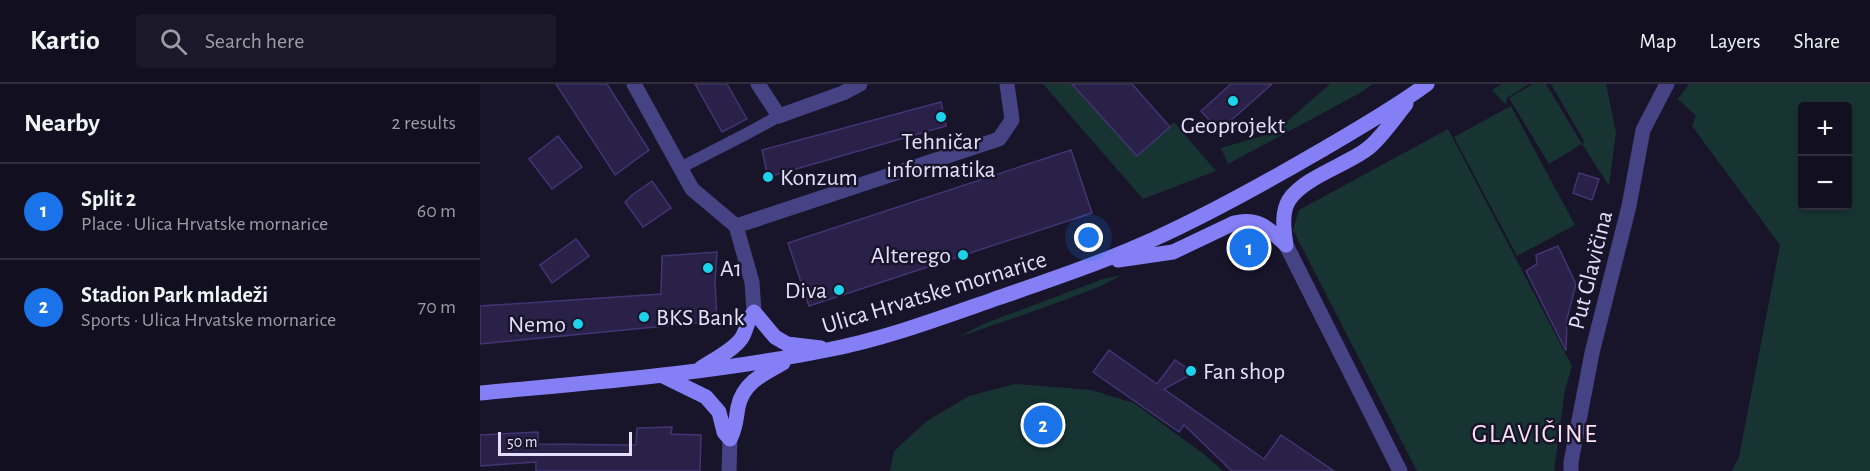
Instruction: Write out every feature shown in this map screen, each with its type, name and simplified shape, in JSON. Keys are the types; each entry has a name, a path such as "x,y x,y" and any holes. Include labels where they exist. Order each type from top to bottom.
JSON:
{"main road":[{"path":"1286,245 1283,225 1288,201 1306,184 1368,149 1422,88"},
{"name":"Ulica Hrvatske mornarice","path":"480,393 697,371 795,356 830,350 933,321 1097,263 1152,240 1258,187 1422,88"},
{"path":"1097,263 1173,252 1234,223 1244,221 1270,230 1286,245"},
{"path":"697,371 737,344 754,312 760,322 775,337 787,344 830,350"},
{"path":"661,375 706,397 719,412 724,432 730,439 736,429 738,406 747,387 757,377 795,356"}],"street":[{"path":"634,84 692,189 736,226 752,282 754,312"},
{"path":"758,84 778,116"},
{"path":"680,168 778,116 843,93 860,84"},
{"path":"736,226 999,139 1012,120 1006,84"},
{"name":"Put Glavičina","path":"1571,471 1592,353 1629,206 1643,130 1666,84"},
{"path":"1286,245 1400,471"},
{"path":"729,471 730,439"}],"green space":[{"path":"1043,84 1072,84 1137,156 1174,122 1216,171 1143,199"},
{"path":"1330,84 1373,84 1228,164 1221,148 1275,132"},
{"path":"1502,84 1529,84 1507,98 1506,105 1492,90"},
{"path":"1533,84 1546,84 1582,144 1549,164 1509,98"},
{"path":"1551,84 1606,84 1616,132 1609,186 1582,144 1584,141"},
{"path":"1689,84 1870,84 1870,471 1732,471 1739,457 1780,245 1692,126 1696,116 1678,99"},
{"path":"1511,106 1575,225 1517,256 1454,137"},
{"path":"1448,129 1572,366 1565,390 1554,471 1417,471 1293,230 1299,210"},
{"path":"1120,276 1099,287 959,337 983,324 1103,279"},
{"path":"1015,384 1091,390 1134,403 1223,471 890,471 894,451 927,421 969,396"}],"building":[{"path":"556,84 607,84 649,150 615,175"},
{"path":"695,84 727,84 747,119 722,132"},
{"path":"1072,84 1132,84 1170,127 1137,156"},
{"name":"Geoprojekt","path":"1231,84 1272,84 1219,131 1201,111"},
{"path":"941,102 946,126 768,177 762,150"},
{"path":"558,136 582,167 552,189 529,159"},
{"path":"1071,150 1092,213 809,306 788,243"},
{"path":"1579,173 1599,179 1592,200 1573,193"},
{"path":"652,181 671,208 643,227 625,202"},
{"path":"576,239 589,256 552,283 540,265"},
{"path":"1558,246 1576,284 1567,319 1566,351 1526,271 1537,264 1536,255"},
{"path":"717,252 715,283 717,321 480,344 480,306 661,294 662,256"},
{"path":"1109,350 1157,384 1175,360 1194,373 1164,389 1264,459 1281,435 1334,471 1232,471 1184,425 1179,432 1093,372"},
{"path":"672,427 671,434 701,435 700,471 536,471 536,462 480,466 480,435 538,432 538,444 636,445 637,428"}],"place":[{"name":"Geoprojekt","path":"1233,101"},
{"name":"Tehničar informatika","path":"941,117"},
{"name":"Konzum","path":"768,177"},
{"name":"Split 2","path":"1249,248"},
{"name":"Alterego","path":"963,255"},
{"name":"A1","path":"708,268"},
{"name":"Diva","path":"839,290"},
{"name":"BKS Bank","path":"644,317"},
{"name":"Nemo","path":"578,324"},
{"name":"Fan shop","path":"1191,371"},
{"name":"Stadion Park mladeži","path":"1043,425"}],"district":[{"name":"GLAVIČINE","path":"1535,433"}]}
